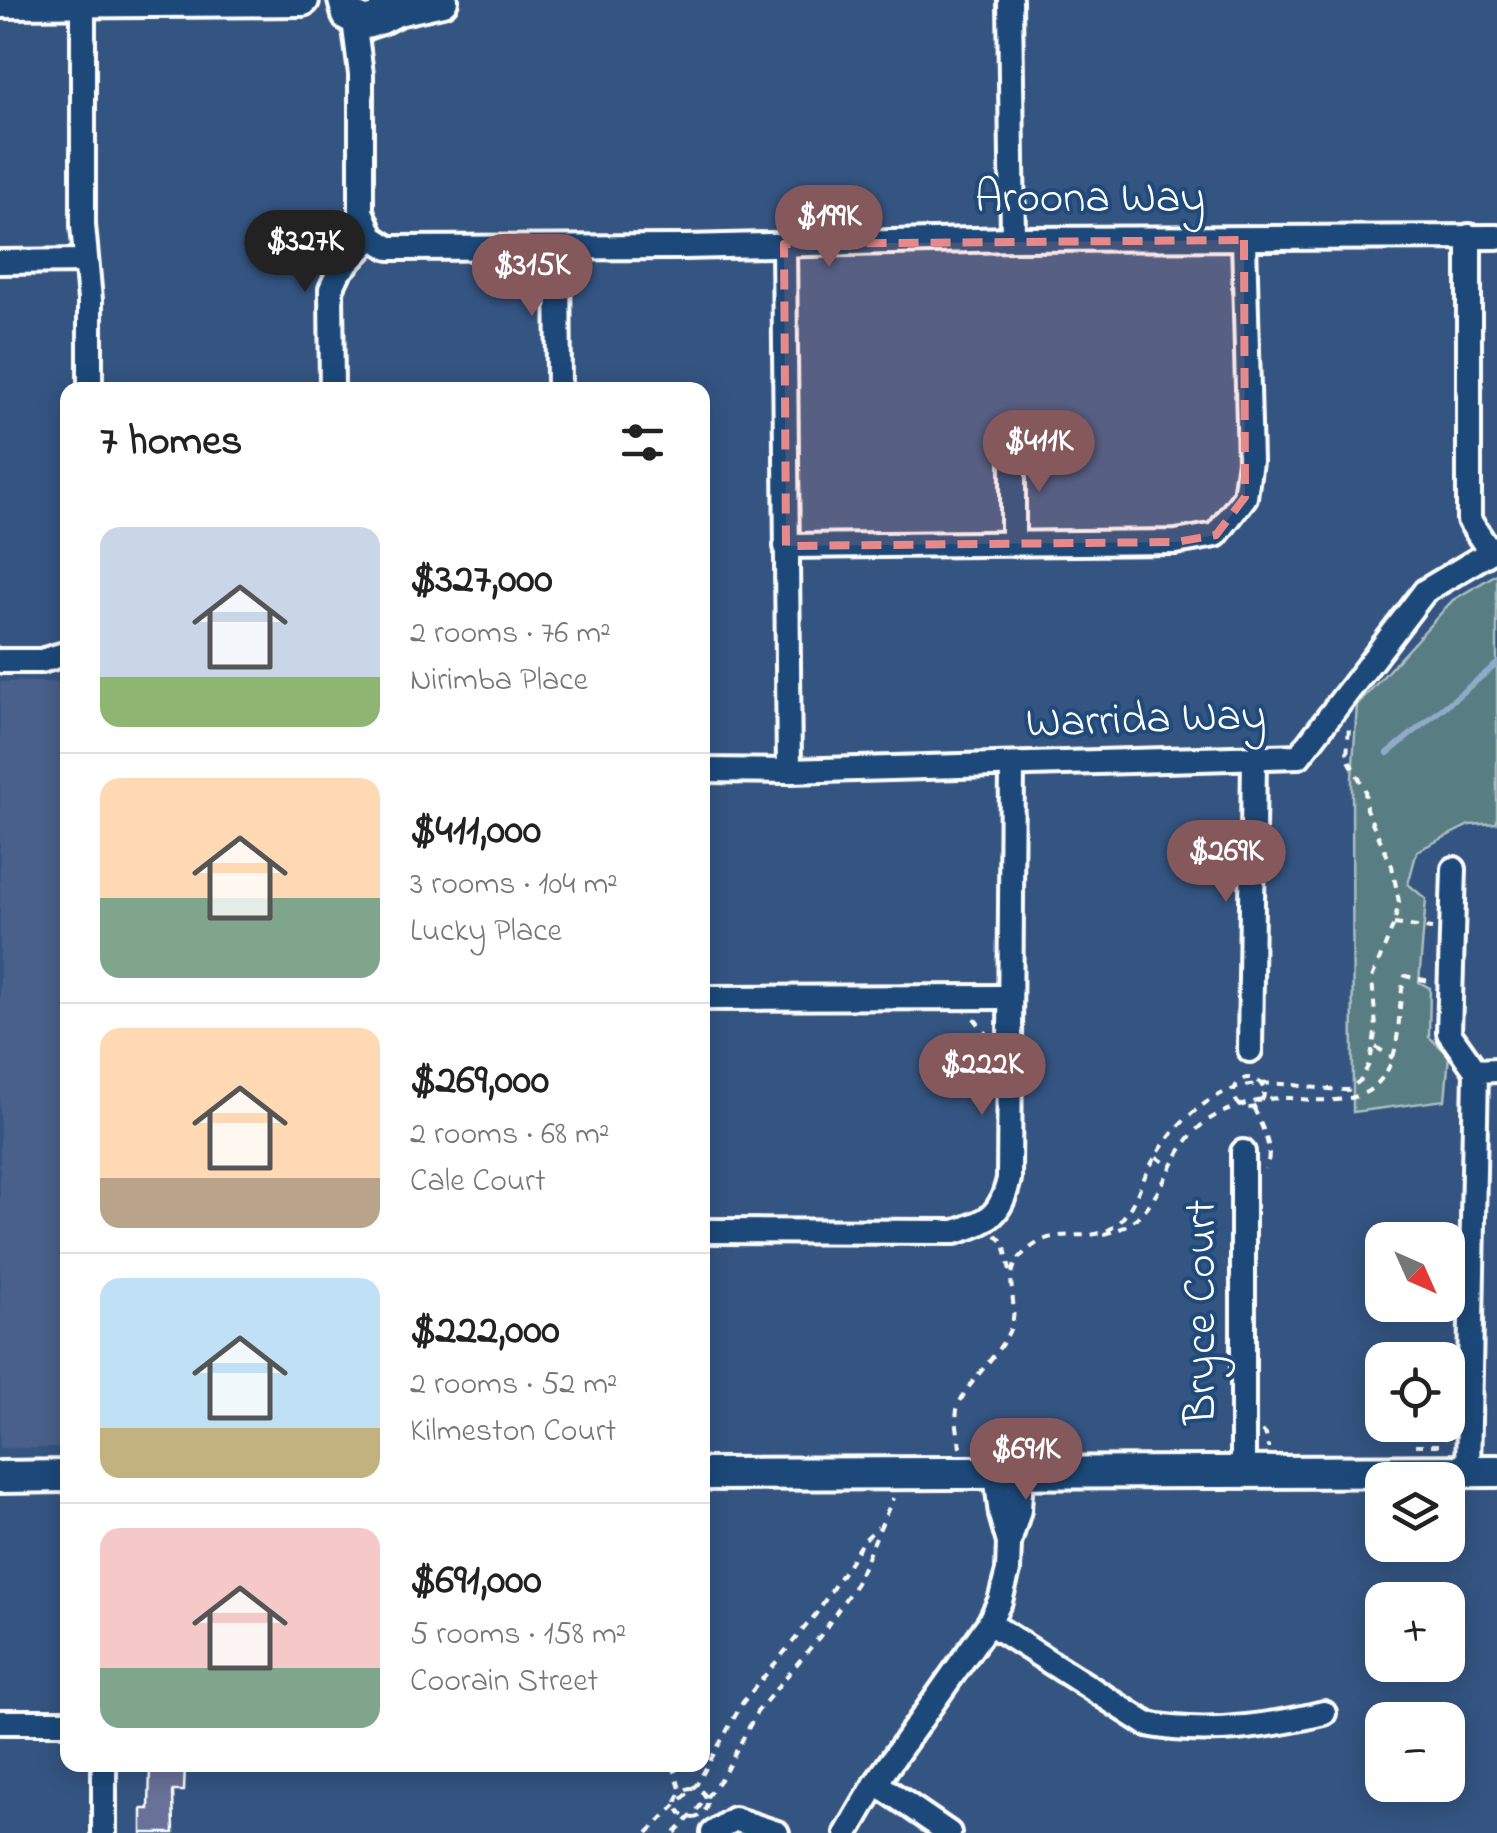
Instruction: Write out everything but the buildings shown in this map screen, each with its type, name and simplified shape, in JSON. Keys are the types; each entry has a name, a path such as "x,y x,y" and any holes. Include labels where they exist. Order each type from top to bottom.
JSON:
{"main road":[{"path":"0,2 300,1 366,13 442,0"},
{"path":"710,1474 1482,1471"},
{"path":"0,1477 60,1476"}],"street":[{"path":"1010,0 1014,239"},
{"path":"83,2 90,382"},
{"path":"332,382 331,289 339,272 372,237 360,211 360,74 366,13"},
{"path":"1469,236 1469,520 1494,550"},
{"name":"Aroona Way","path":"372,237 388,248 558,248 1014,239 1497,236"},
{"path":"786,546 1176,542 1216,535 1245,497 1250,461 1244,240"},
{"path":"784,244 790,771"},
{"path":"558,248 559,382"},
{"path":"0,262 86,261"},
{"path":"1012,446 1013,544"},
{"name":"Warrida Way","path":"710,770 1012,766 1299,756 1425,591 1494,550"},
{"path":"0,661 41,660 60,655"},
{"path":"1250,1050 1254,760"},
{"path":"710,1231 955,1232 984,1223 999,1208 1008,1179 1012,766"},
{"path":"1454,870 1449,1033 1486,1071 1482,1471"},
{"path":"710,998 1008,997"},
{"name":"Bryce Court","path":"1243,1152 1243,1473"},
{"path":"847,1833 876,1784 989,1623 1004,1586 1009,1543 1001,1514 1008,1473"},
{"path":"989,1623 1147,1724 1164,1728 1267,1727 1324,1713"},
{"path":"0,1722 60,1722"},
{"path":"104,1772 104,1833"},
{"path":"876,1784 949,1833"},
{"path":"713,1833 734,1819 777,1833"}],"path":[{"path":"1394,924 1452,931"},
{"path":"1090,1237 1113,1232 1145,1213 1188,1139 1211,1118 1262,1101 1359,1096 1382,1078 1393,1058 1402,1025 1400,1008 1406,976 1427,979 1433,986"},
{"path":"1375,1046 1393,1058"},
{"path":"1257,1080 1263,1088 1262,1101 1254,1108 1239,1106 1234,1096 1238,1082 1257,1080"},
{"path":"1254,1108 1269,1147 1270,1160 1260,1178"},
{"path":"1157,1158 1171,1168"},
{"path":"984,1223 1004,1243 1011,1276"},
{"path":"1260,1428 1268,1447 1286,1446"},
{"path":"1400,1445 1441,1442"},
{"path":"675,1833 724,1774 757,1712 821,1636 856,1583 895,1495"},
{"path":"710,1760 743,1702 816,1614 863,1541 882,1522"},
{"path":"675,1772 681,1792 677,1806 682,1815 690,1818"},
{"path":"648,1833 694,1788 703,1772"},
{"path":"681,1792 694,1788"},
{"path":"694,1788 706,1798"}],"highlighted area":[{"path":"1244,240 1245,497 1216,535 1176,542 786,546 784,244"}],"shaded area":[{"path":"0,682 60,682 60,1448 0,1448"}],"green space":[{"path":"1497,574 1497,823 1469,825 1417,851 1408,884 1426,899 1419,982 1430,988 1429,1037 1449,1055 1445,1100 1353,1112 1352,778 1357,705 1453,600"}],"waterway":[{"path":"1388,753 1497,664"}]}
